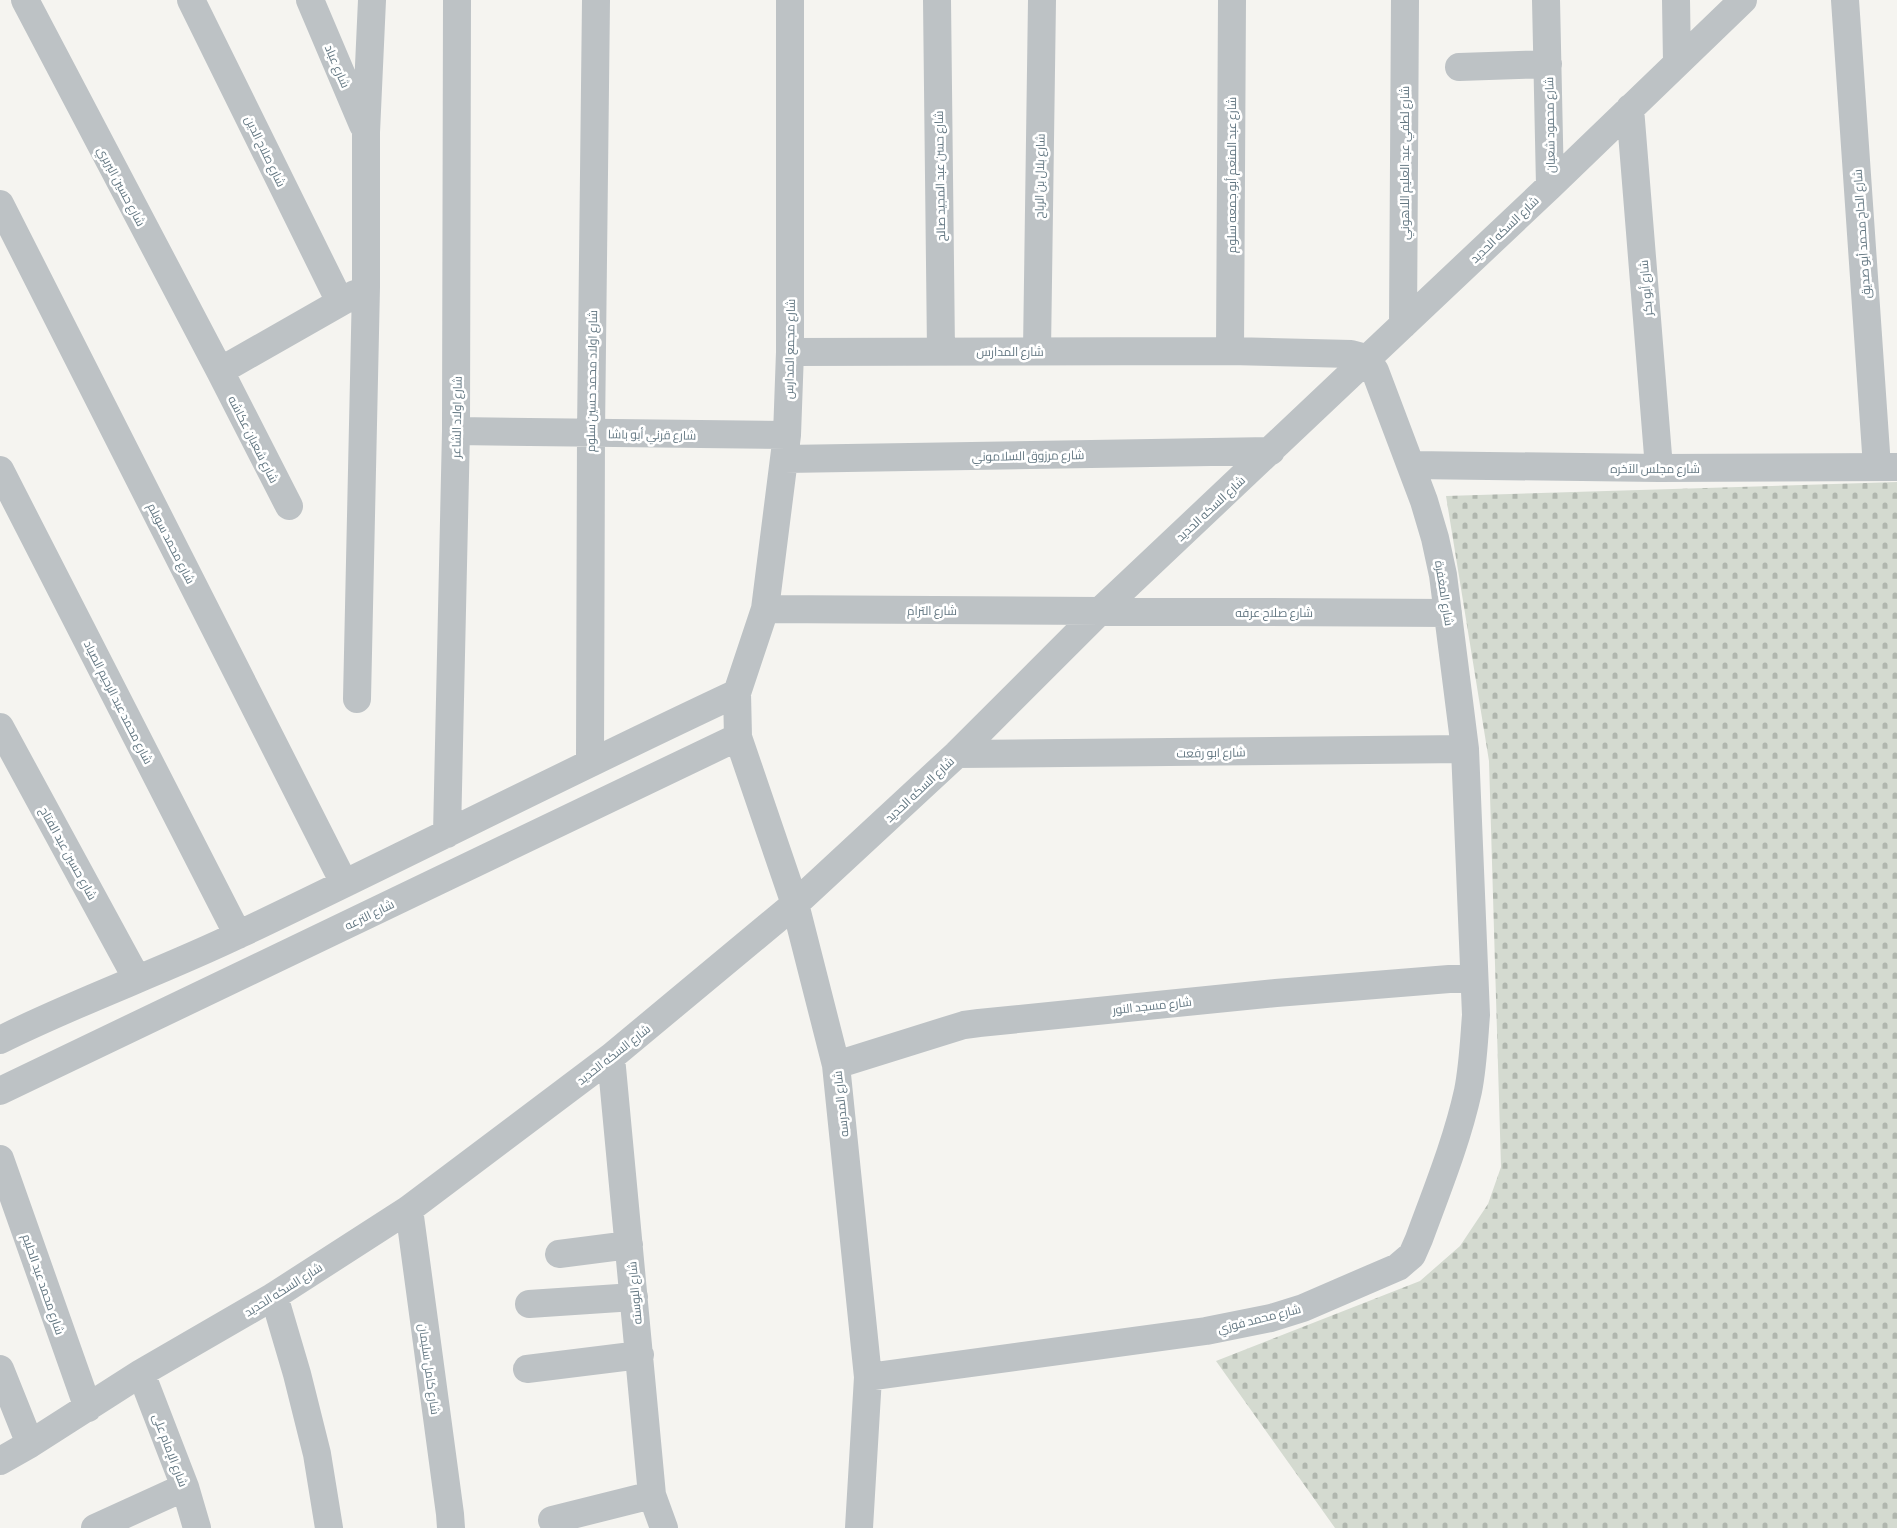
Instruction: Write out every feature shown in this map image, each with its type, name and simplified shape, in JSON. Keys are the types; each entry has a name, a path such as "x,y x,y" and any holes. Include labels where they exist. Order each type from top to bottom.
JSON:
{"street":[{"name":"شارع حسين البربري","path":"25,0 220,371"},
{"name":"شارع صلاح الدين","path":"191,0 340,302"},
{"name":"شارع عباد","path":"310,0 366,132"},
{"path":"357,699 366,287 366,132 372,0"},
{"name":"شارع اولاد الشاعر","path":"447,834 456,431 457,0"},
{"name":"شارع اولاد محمد حسين سلوم","path":"590,762 591,433 596,0"},
{"name":"شارع مجمع المدارس","path":"737,693 764,609 786,447 790,352 790,0"},
{"name":"شارع حسن عبد المجيد صالح","path":"937,0 941,351"},
{"name":"شارع بلال بن الرباح","path":"1037,351 1042,0"},
{"name":"شارع عبد المنعم أبو جمعه سلوم","path":"1230,351 1232,0"},
{"name":"شارع لطفي عبد العليم اللاهوني","path":"1403,325 1405,0"},
{"name":"شارع محمود شعبان","path":"1546,0 1550,186"},
{"path":"1676,0 1677,63"},
{"name":"شارع السكه الحديد","path":"0,1461 142,1373 274,1296 409,1210 611,1057 795,904 957,754 1100,611 1550,186 1743,0"},
{"name":"شارع الحاج محمد أبو صديق","path":"1845,0 1887,467"},
{"name":"شارع محمود شعبان","path":"1459,67 1548,64"},
{"name":"شارع أبو بكر","path":"1630,108 1659,468"},
{"name":"شارع محمد سويلم","path":"0,204 344,883"},
{"path":"220,371 366,287"},
{"path":"1230,351 1351,354 1366,358"},
{"name":"شارع المدارس","path":"790,352 1230,351"},
{"name":"شارع المغفرة","path":"1366,358 1375,370 1412,466 1435,538 1448,613 1465,749 1474,977"},
{"name":"شارع شعبان عكاشه","path":"220,371 289,506"},
{"name":"شارع قرني أبو باشا","path":"456,431 591,433 786,447"},
{"name":"شارع مرزوق السلاموني","path":"786,447 1271,451"},
{"name":"شارع مجلس الآخره","path":"1412,466 1887,467"},
{"name":"شارع محمد عبد الرحيم الصياد","path":"0,470 238,935"},
{"name":"شارع الترام","path":"764,609 1100,611"},
{"name":"شارع صلاح عرفه","path":"1100,611 1448,613"},
{"path":"3,1033 137,980 238,935 447,834 590,762 737,693"},
{"name":"شارع المدرسه","path":"737,693 738,737 795,904 836,1065 868,1377 859,1528"},
{"name":"شارع حسين عبد الفتاح","path":"0,727 137,980"},
{"name":"شارع الترعه","path":"0,1091 738,737"},
{"name":"شارع ابو رفعت","path":"957,754 1465,749"},
{"name":"شارع مسجد النور","path":"836,1065 964,1025 1276,993 1474,977"},
{"name":"شارع محمد فوزي","path":"868,1377 1239,1325 1303,1308 1398,1267 1412,1255 1420,1239 1458,1127 1468,1090 1476,1015 1474,977"},
{"name":"شارع البوسته","path":"611,1057 652,1495 664,1528"},
{"name":"شارع محمد عبد الحليم","path":"0,1159 88,1408"},
{"name":"شارع كامل سليمان","path":"409,1210 451,1528"},
{"path":"559,1254 629,1245"},
{"path":"274,1296 298,1374 317,1454 329,1528"},
{"path":"529,1304 634,1297"},
{"path":"527,1369 640,1355"},
{"path":"0,1369 30,1444"},
{"name":"شارع الإمام على","path":"142,1373 185,1487 197,1528"},
{"path":"95,1528 185,1487"},
{"path":"552,1520 652,1495"}],"green space":[{"path":"1897,482 1897,1528 1335,1528 1216,1361 1420,1281 1460,1246 1488,1204 1501,1167 1489,761 1446,496"}]}
